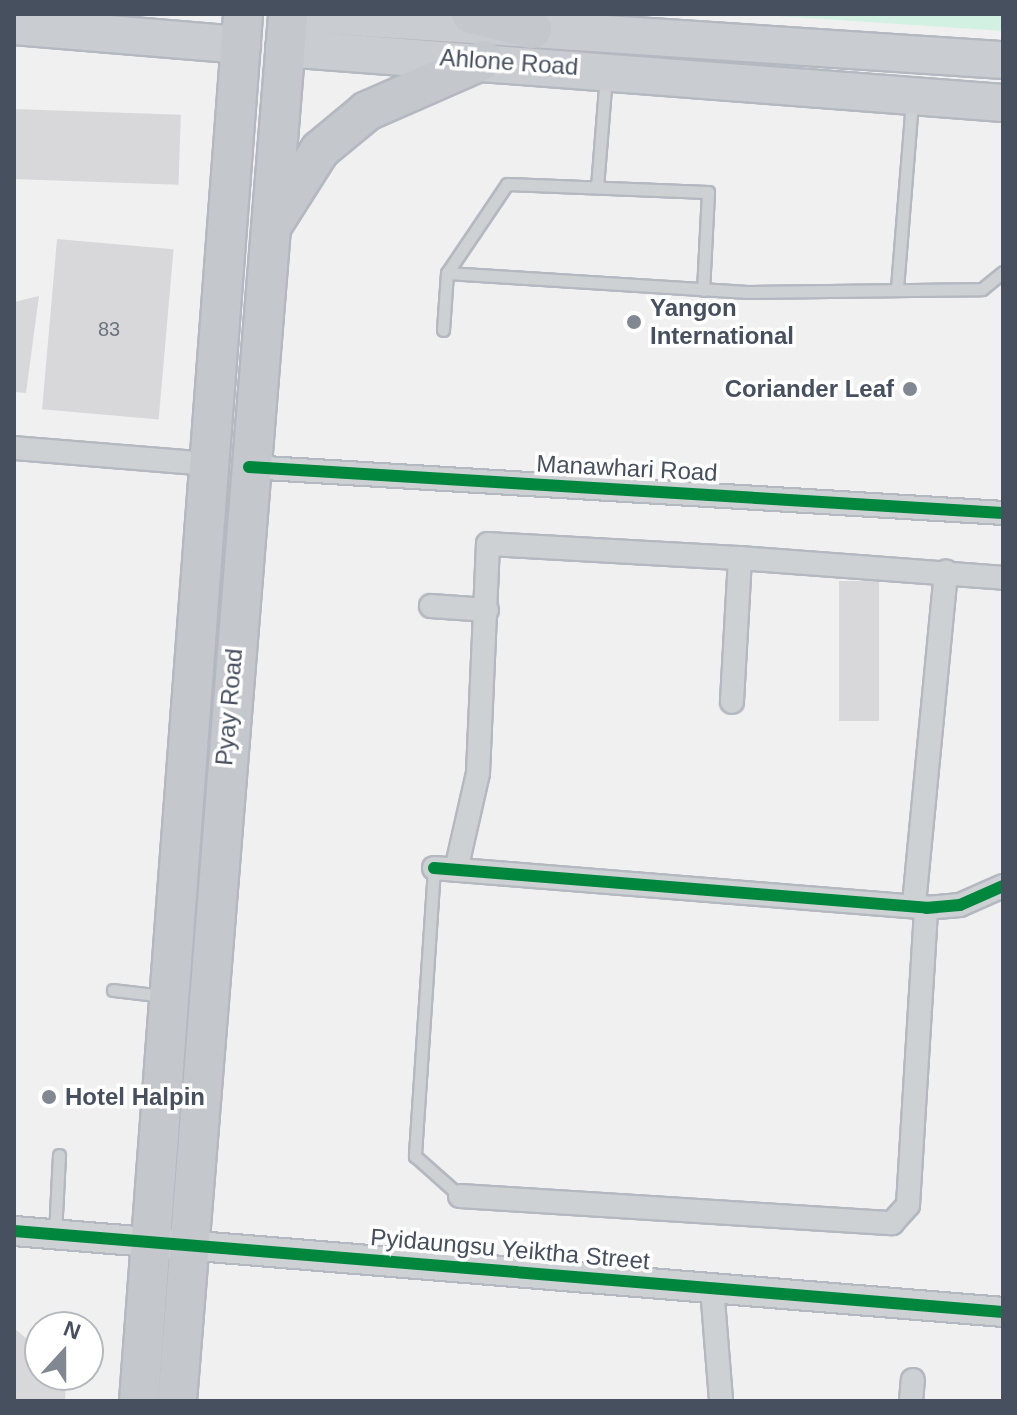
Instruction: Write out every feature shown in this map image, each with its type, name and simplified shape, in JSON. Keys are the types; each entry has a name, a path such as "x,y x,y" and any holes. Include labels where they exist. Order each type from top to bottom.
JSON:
{"highway":[{"path":"471,14 532,29"},
{"name":"Ahlone Road","path":"242,29 286,31"},
{"name":"Pyay Road","path":"139,1401 242,29"},
{"name":"Pyay Road","path":"177,1401 286,31"},
{"path":"270,230 320,150 367,111 483,60"}],"main road":[{"name":"Ahlone Road","path":"304,14 1003,60"},
{"name":"Ahlone Road","path":"14,26 242,29"},
{"name":"Ahlone Road","path":"286,31 483,60 1003,103"},
{"path":"606,70 608,33"}],"street":[{"path":"14,448 210,464"},
{"name":"Manawhari Road","path":"249,467 1003,513"},
{"path":"1003,578 740,558 488,544 478,773 445,869 920,906 960,905 1003,886"},
{"path":"732,702 740,558"},
{"path":"460,1196 892,1223 908,1205 920,906 946,572"},
{"path":"431,606 487,610"},
{"name":"Pyidaungsu Yeiktha Street","path":"14,1231 1003,1312"},
{"path":"712,1288 721,1401"}],"lane":[{"path":"597,187 606,70"},
{"path":"897,288 912,95"},
{"path":"443,330 447,273 507,184 708,192 703,290"},
{"path":"447,273 703,290 982,289 1003,272"},
{"path":"445,869 415,1156 460,1196"},
{"path":"113,990 168,997"},
{"path":"55,1235 59,1155"}],"green space":[{"path":"747,14 1003,14 1003,31"}],"building":[{"path":"14,109 181,115 178,185 14,179"},
{"path":"57,239 174,249 159,420 42,409"},
{"path":"39,296 26,393 14,392 14,302"},
{"path":"839,581 879,581 879,721 839,721"},
{"path":"14,1328 24,1336 24,1391 65,1391 65,1401 14,1401"}],"cycle path":[{"path":"249,467 1003,513"},
{"path":"434,868 926,908 960,905 1003,886"},
{"path":"14,1231 1003,1312"}],"place":[{"name":"Yangon International","path":"634,322"},
{"name":"Coriander Leaf","path":"910,389"},
{"name":"Hotel Halpin","path":"49,1097"}]}
